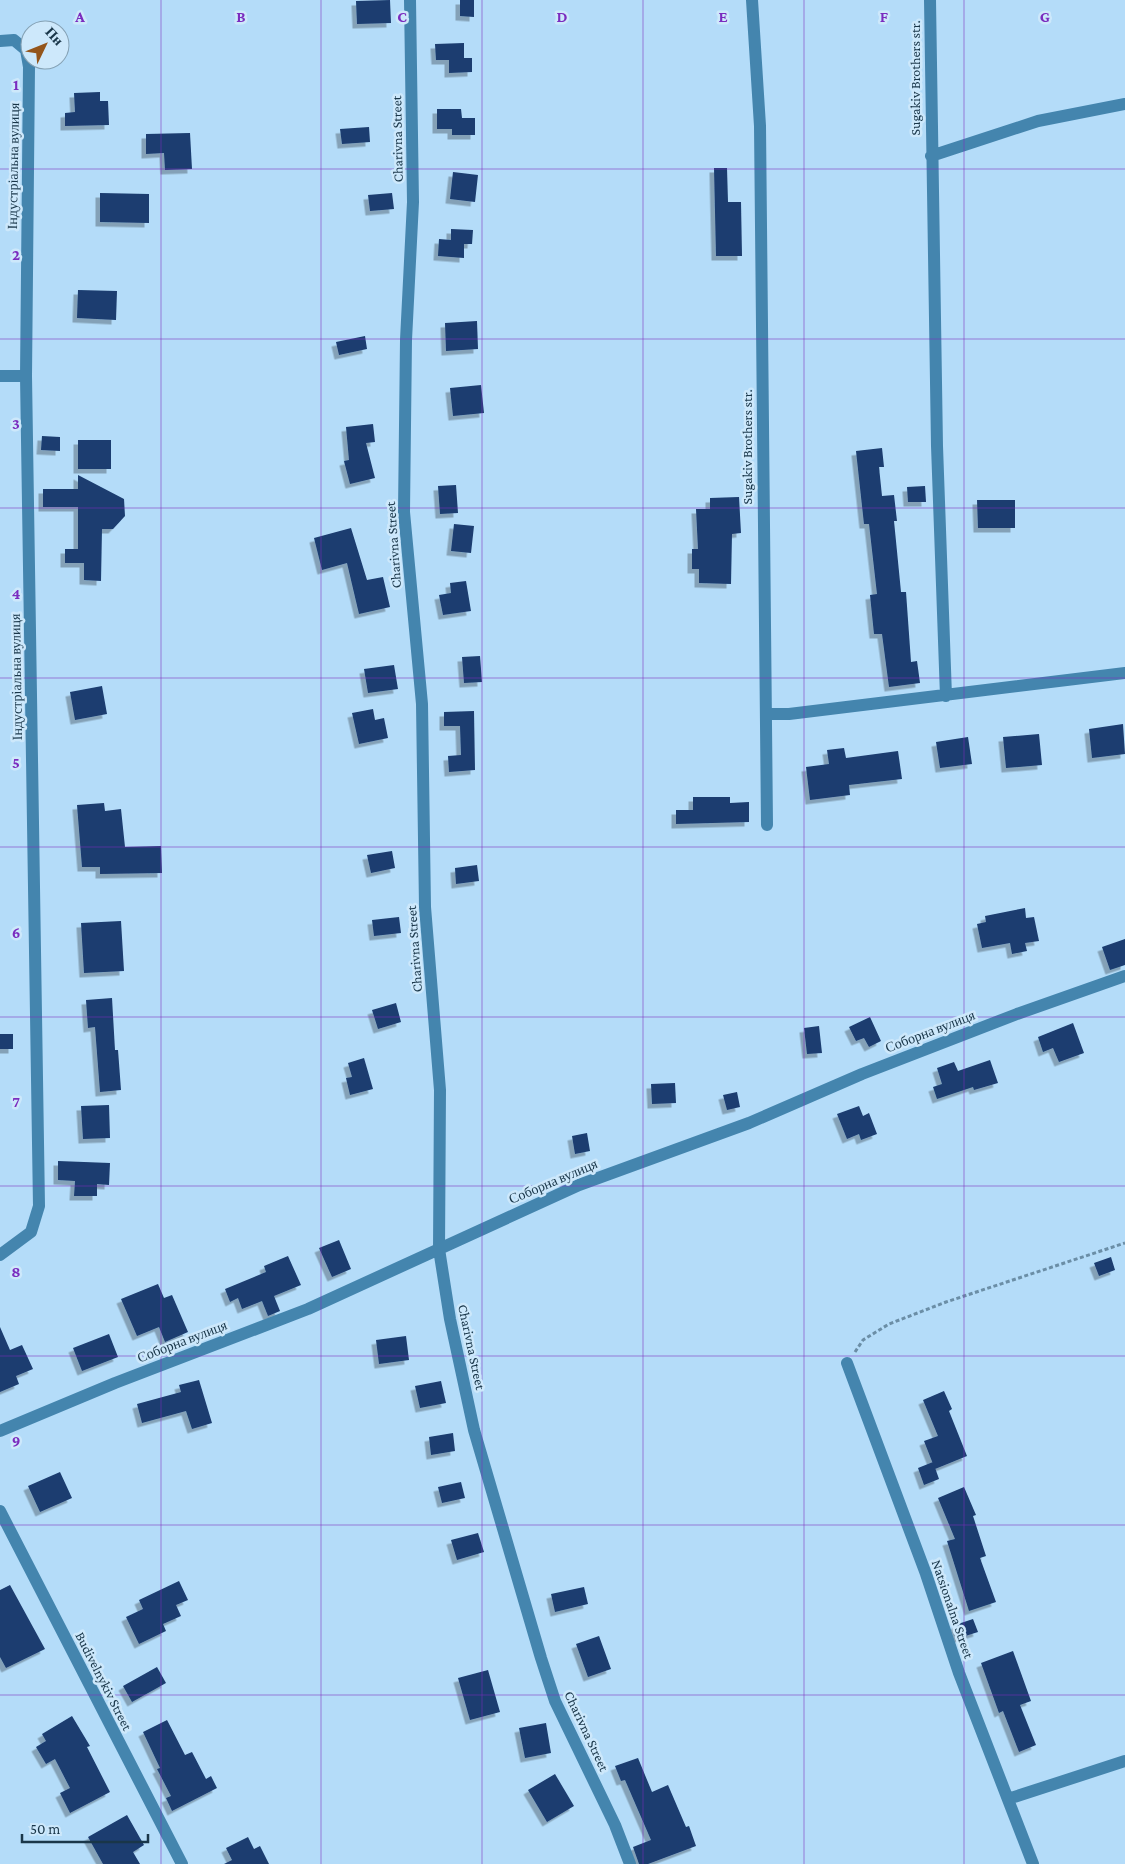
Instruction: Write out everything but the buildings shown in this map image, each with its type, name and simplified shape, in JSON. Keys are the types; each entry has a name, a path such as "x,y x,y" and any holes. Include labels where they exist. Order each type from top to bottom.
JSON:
{"street":[{"name":"Charivna Street","path":"410,0 414,202 406,340 404,512 422,704 425,907 440,1090 439,1249 450,1319 474,1430 541,1658 555,1701 614,1824 630,1864"},
{"name":"Sugakiv Brothers str.","path":"752,0 760,126 767,826"},
{"name":"Sugakiv Brothers str.","path":"930,0 937,446 946,696"},
{"name":"Індустріальна вулиця","path":"0,41 14,40 26,50 29,67 26,376 40,1206 31,1232 0,1255"},
{"path":"931,156 1038,121 1125,104"},
{"path":"0,376 26,376"},
{"path":"767,714 790,714 946,696 1125,672"},
{"name":"Соборна вулиця","path":"0,1431 114,1383 308,1309 579,1185 749,1123 862,1074 1017,1014 1125,976"},
{"name":"Natsionalna Street","path":"847,1363 926,1574 959,1673 1008,1799 1029,1863"},
{"name":"Budivelnykiv Street","path":"0,1511 182,1864"},
{"path":"1008,1799 1125,1761"}],"path":[{"path":"847,1363 863,1340 889,1324 946,1302 1125,1243"}]}
